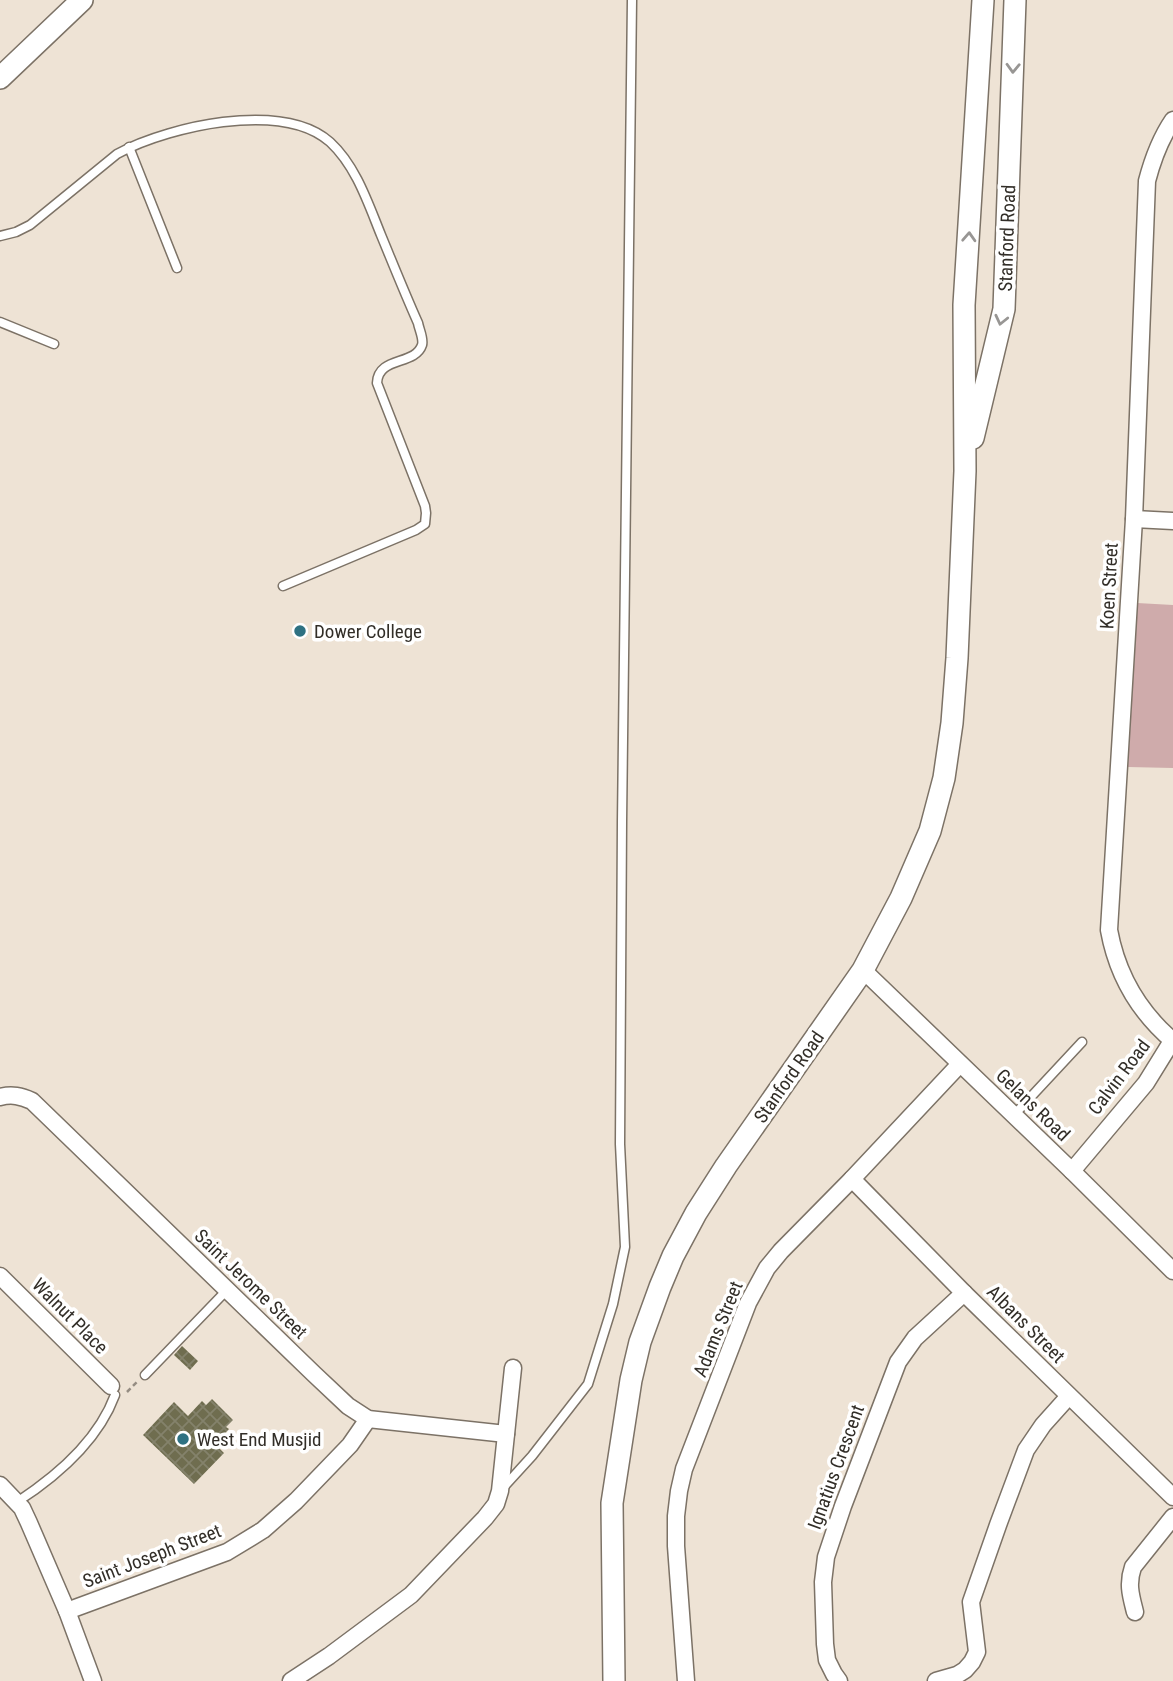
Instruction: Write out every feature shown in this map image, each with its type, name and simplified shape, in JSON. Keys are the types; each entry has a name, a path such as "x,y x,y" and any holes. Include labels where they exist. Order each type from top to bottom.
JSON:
{"main road":[{"name":"Stanford Road","path":"614,1681 612,1503 631,1380 640,1342 673,1256 696,1213 863,970 901,898 930,831 944,778 957,657 965,471 964,306 983,0"},
{"name":"Stanford Road","path":"965,471 1004,309 1016,0"},
{"path":"0,78 80,1"}],"street":[{"name":"Koen Street","path":"1172,1041 1140,1006 1113,952 1109,930 1134,519 1147,181 1161,136 1173,120"},
{"path":"1134,519 1173,521"},
{"name":"Gelans Road","path":"863,970 1173,1271"},
{"name":"Calvin Road","path":"1072,1171 1146,1083 1172,1041"},
{"name":"Adams Street","path":"686,1681 676,1546 679,1491 684,1469 748,1303 767,1268 781,1251 960,1064"},
{"name":"Saint Jerome Street","path":"0,1097 22,1096 32,1101 348,1406 368,1419"},
{"name":"Albans Street","path":"852,1179 964,1293 1173,1497"},
{"name":"Walnut Place","path":"0,1276 115,1393"},
{"name":"Ignatius Crescent","path":"839,1681 827,1660 823,1622 822,1581 830,1544 898,1362 915,1338 964,1293"},
{"path":"291,1681 411,1595 496,1504 500,1491 513,1368"},
{"path":"936,1681 965,1670 977,1652 971,1602 998,1525 1026,1450 1043,1424 1069,1396"},
{"path":"368,1419 506,1434"},
{"name":"Saint Joseph Street","path":"67,1611 227,1552 263,1530 296,1501 350,1445 368,1419"},
{"path":"0,1485 22,1508 67,1611 92,1681"},
{"path":"1135,1612 1129,1587 1133,1567 1173,1517"}],"lane":[{"path":"500,1491 532,1456 587,1384 613,1304 625,1247 620,1144 632,0"},
{"path":"0,236 30,225 129,147 186,129 243,120 270,120 303,127 328,141 343,158 360,184 418,323 422,342 415,355 381,369 377,383 425,506 425,524 283,586"},
{"path":"129,147 177,268"},
{"path":"0,323 54,344"},
{"path":"1014,1115 1082,1042"},
{"path":"145,1375 227,1290"},
{"path":"17,1502 45,1483 82,1448 104,1419 115,1393"}],"path":[{"path":"115,1393 145,1375"}],"shaded area":[{"path":"1137,603 1173,605 1173,768 1128,767"}],"building":[{"path":"182,1346 198,1361 190,1370 174,1355"},
{"name":"West End Musjid","path":"212,1399 233,1420 226,1427 229,1429 215,1444 224,1453 194,1484 143,1435 174,1402 188,1416 202,1401 206,1405"}],"place":[{"name":"Dower College","path":"300,631"},
{"name":"West End Musjid","path":"183,1439"}]}
